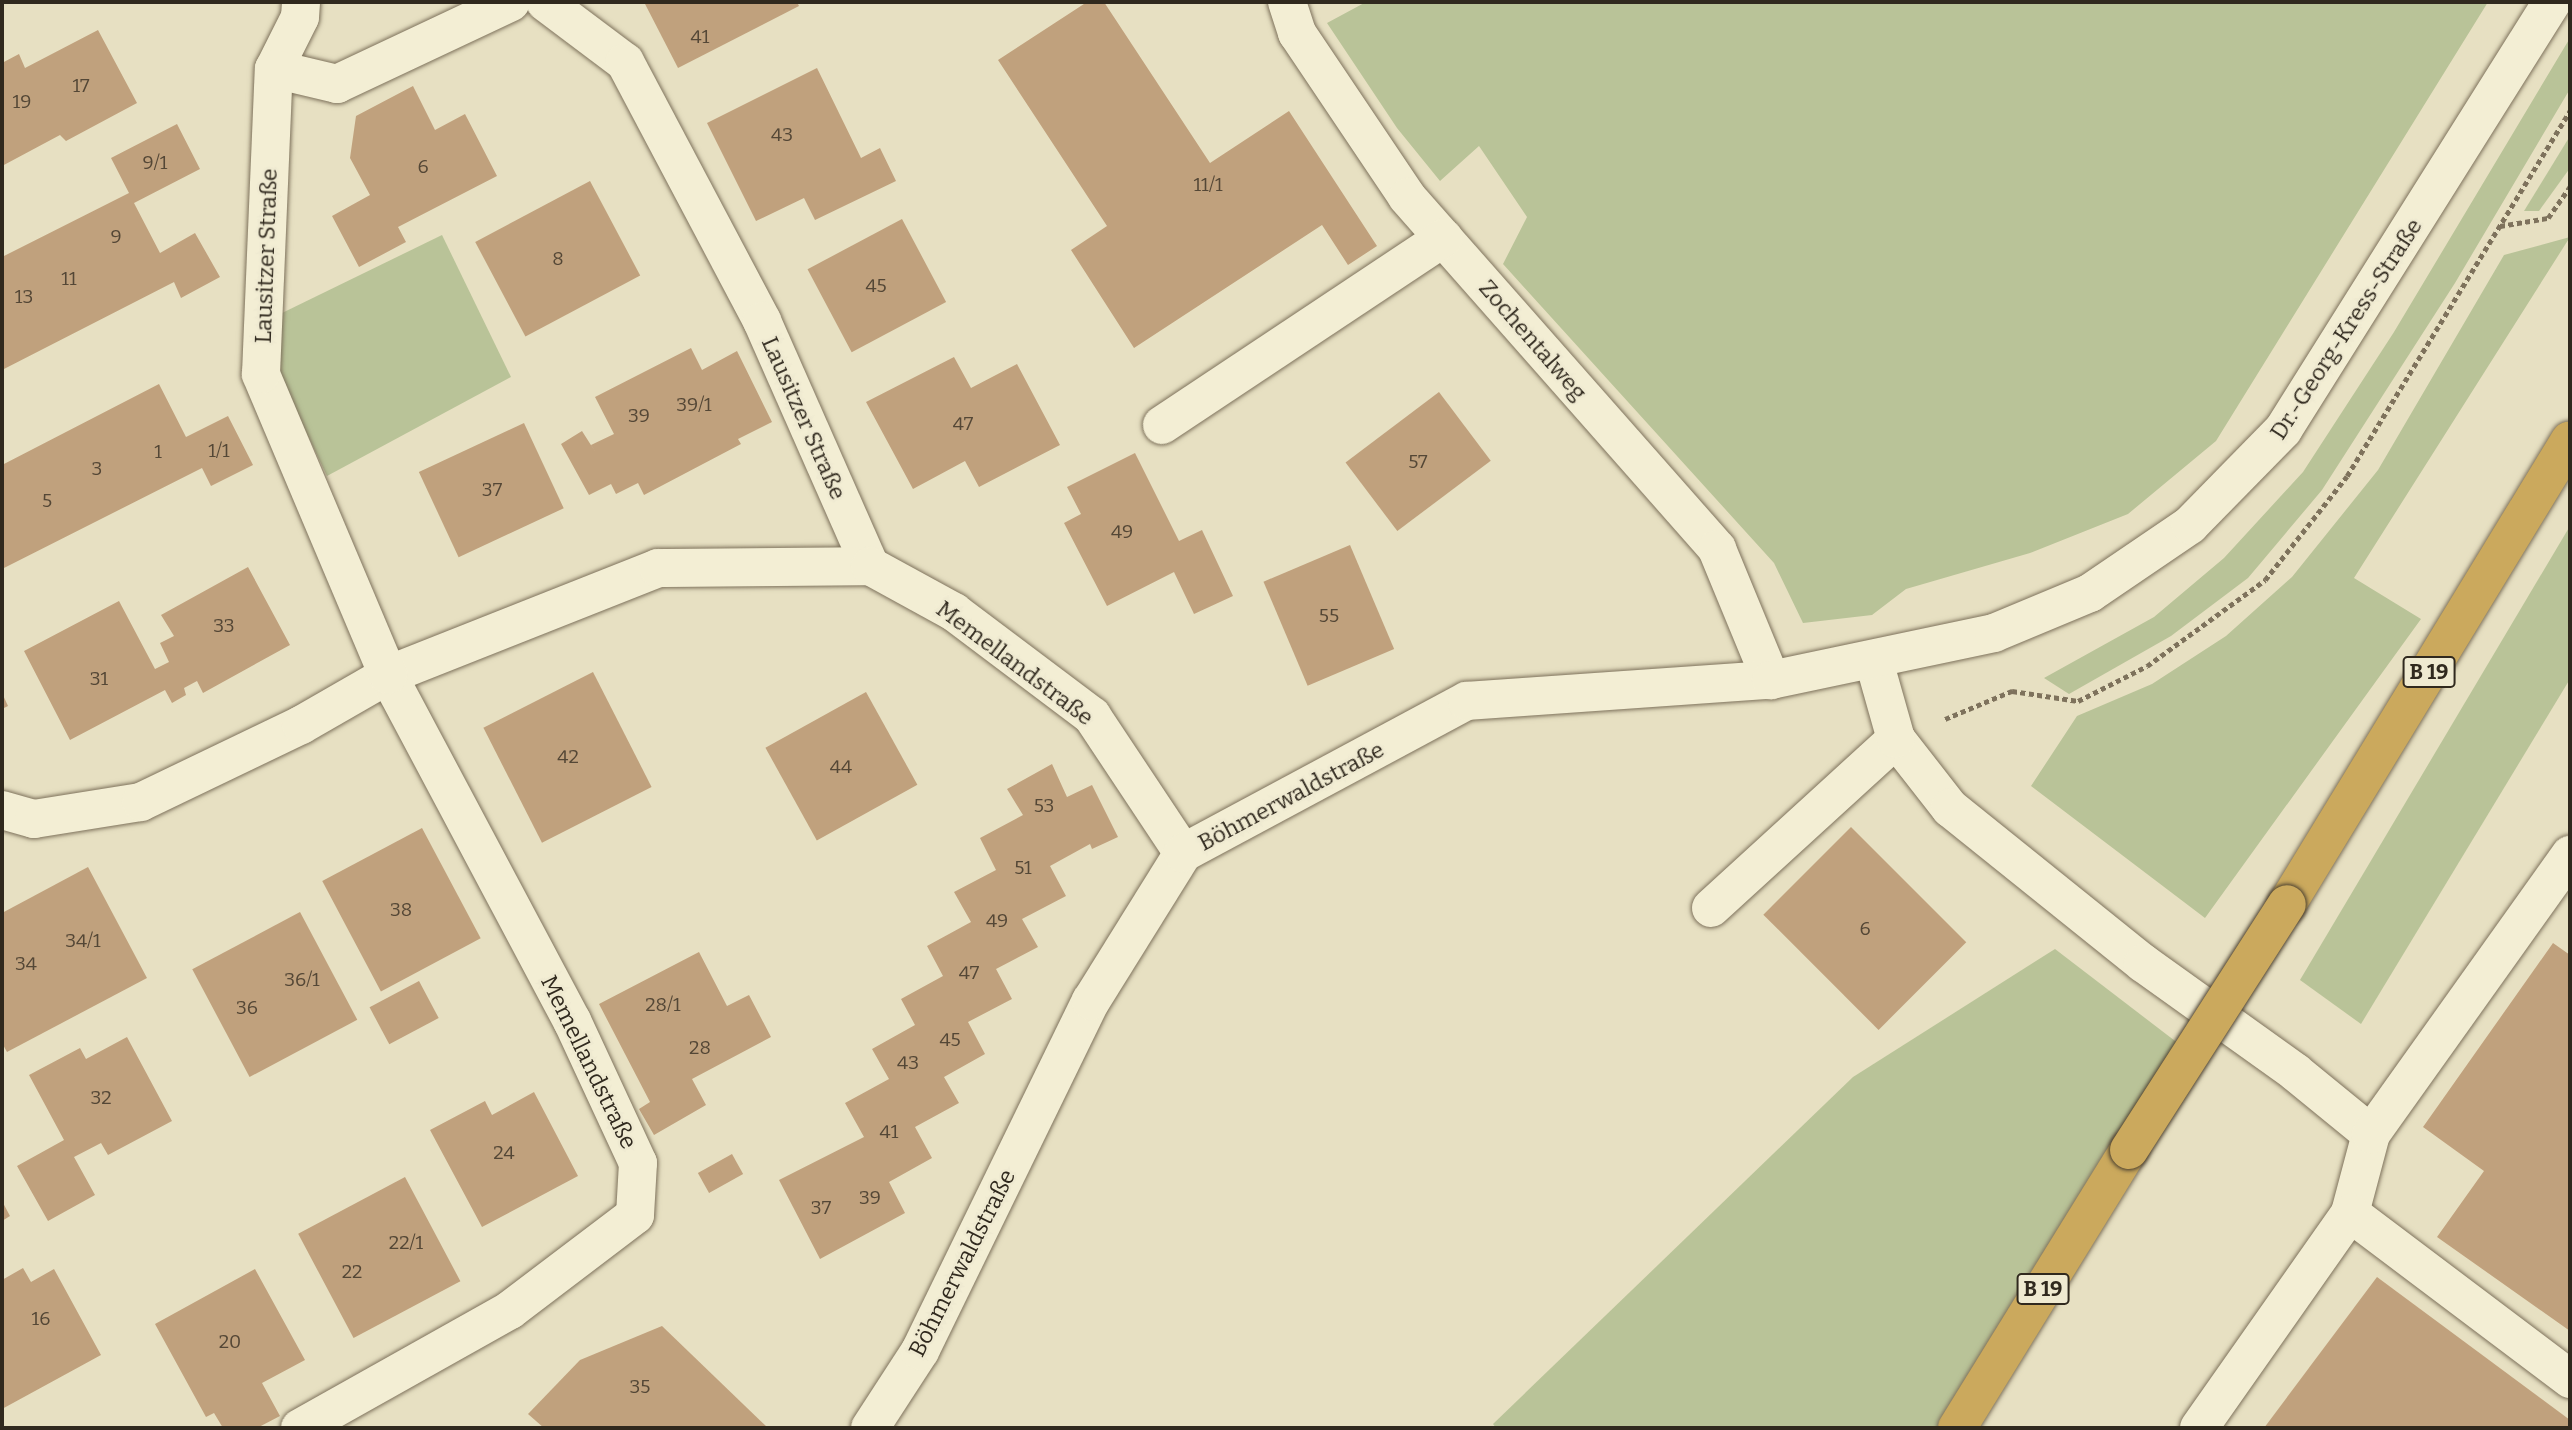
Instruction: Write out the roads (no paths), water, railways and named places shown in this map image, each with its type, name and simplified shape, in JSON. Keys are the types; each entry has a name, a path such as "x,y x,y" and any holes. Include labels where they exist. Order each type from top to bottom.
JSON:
{"highway":[{"name":"B 19","path":"1957,1428 2129,1150 2287,904 2570,440"}],"street":[{"path":"301,2 300,17 274,69 337,84 510,2"},
{"name":"Lausitzer Straße","path":"545,2 625,62 762,321 870,566"},
{"name":"Zochentalweg","path":"1287,2 1297,33 1408,197 1717,549 1771,680"},
{"name":"Dr.-Georg-Kress-Straße","path":"1874,661 1994,633 2090,593 2190,525 2283,430 2552,2"},
{"name":"Lausitzer Straße","path":"274,69 261,374 388,675"},
{"path":"1161,425 1443,238"},
{"name":"Memellandstraße","path":"2,810 34,819 141,802 301,725 388,675 658,568 870,566 954,612 1092,716 1183,853"},
{"path":"1874,661 1896,739 1950,808 2143,963 2295,1072 2371,1134"},
{"name":"Böhmerwaldstraße","path":"870,1428 920,1351 1091,1001 1183,853 1467,701 1771,680 1874,661"},
{"name":"Memellandstraße","path":"300,1428 510,1310 635,1215 638,1163 572,1021 388,675"},
{"path":"1711,908 1896,739"},
{"path":"2199,1428 2350,1213 2371,1134 2570,855"},
{"path":"2350,1213 2570,1379"}]}
